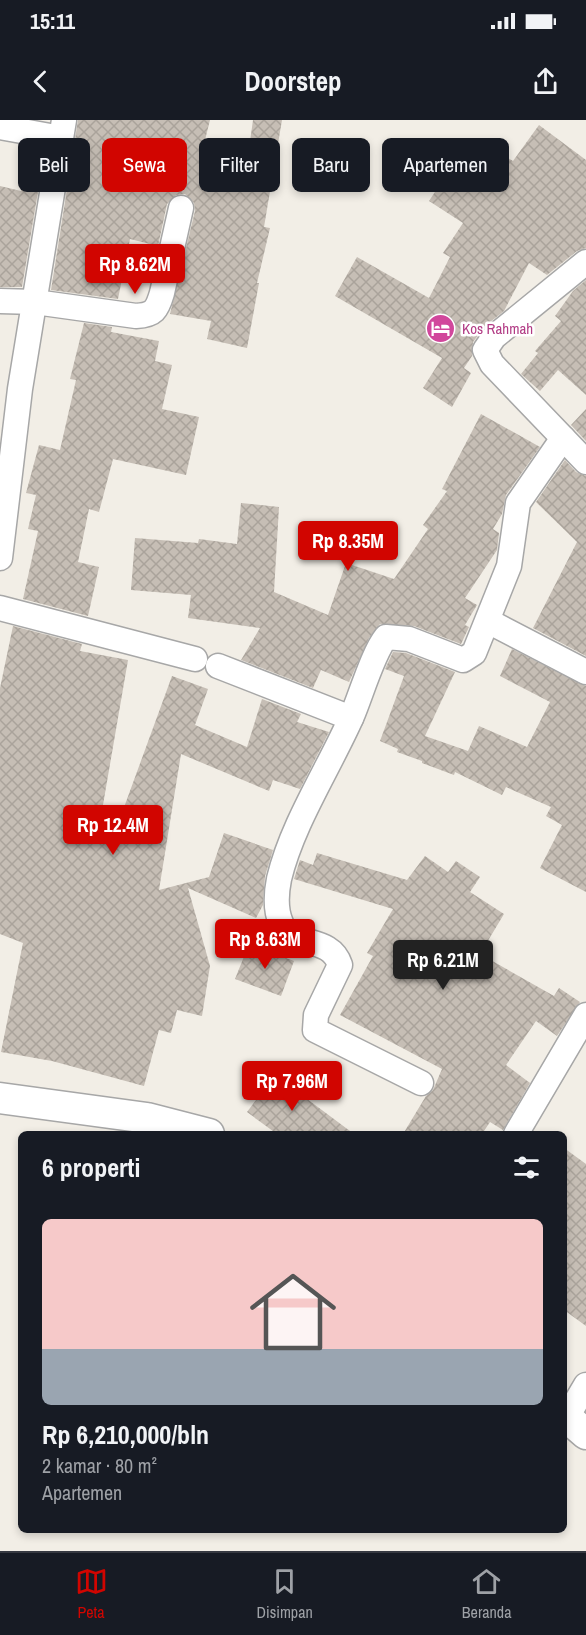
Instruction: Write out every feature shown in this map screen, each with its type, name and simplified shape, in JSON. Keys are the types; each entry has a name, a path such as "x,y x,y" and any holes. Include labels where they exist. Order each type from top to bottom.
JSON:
{"street":[{"path":"0,127 63,129 34,302 10,467 0,558"},
{"path":"0,301 34,302 136,316 154,312 162,293 182,208"},
{"path":"586,262 494,337 485,350 492,364 586,462"},
{"path":"421,1083 315,1030 316,1015 340,965 337,956 329,948 290,935 280,921 276,901 279,877 304,812 351,718 386,637 409,639 463,660 474,653 509,566 518,503 563,438"},
{"path":"0,608 195,659"},
{"path":"488,621 586,672"},
{"path":"218,666 351,718"},
{"path":"518,1131 586,1015"},
{"path":"0,1098 147,1118 197,1131"},
{"path":"572,1422 586,1385"}],"building":[{"path":"78,120 210,120 206,138 199,138 199,192 270,192 264,227 270,228 257,283 259,283 247,348 207,339 211,321 170,314 195,211 194,203 185,194 176,195 167,204 158,246 130,239 118,299 51,290 67,192 90,192 90,138 75,138"},
{"path":"253,120 282,120 279,138 250,138"},
{"path":"539,125 586,160 586,248 577,251 547,275 529,263 504,311 485,326 473,342 472,356 464,368 471,373 452,407 423,388 442,358 335,296 357,257 429,298 450,257 443,253 463,223 429,201 435,192 509,192 509,159 513,161"},
{"path":"0,186 18,192 38,192 22,287 0,287"},
{"path":"586,280 586,395 558,370 540,391 521,374 538,353 535,351 561,321 555,316 573,291"},
{"path":"84,323 112,327 111,332 159,341 155,361 172,365 162,409 199,417 186,475 113,459 99,512 89,509 78,562 99,567 88,616 23,599 38,531 28,529 36,495 26,493 39,445 60,450 76,380 70,379"},
{"path":"586,409 586,441 571,425"},
{"path":"481,414 540,447 506,495 502,514 493,529 499,533 497,550 465,598 477,605 465,625 469,627 461,644 414,626 380,624 369,638 349,682 321,670 313,688 241,660 260,628 188,618 191,595 131,590 135,538 198,543 199,539 237,544 241,503 279,507 274,592 328,615 346,563 394,579 428,529 423,525 447,491 442,489"},
{"path":"565,460 576,472 586,476 586,656 533,628 577,542 536,502"},
{"path":"13,626 82,644 80,651 128,660 99,828 115,832 172,676 208,689 195,725 247,747 262,699 301,714 297,722 329,732 300,789 273,780 269,791 181,754 159,890 209,877 224,833 273,850 265,876 263,905 256,918 188,888 210,966 202,1016 177,1010 171,1033 159,1030 144,1086 52,1061 1,1052 23,943 0,934 0,688"},
{"path":"512,649 586,686 586,892 540,868 562,825 546,816 551,807 506,787 502,795 455,772 454,775 397,752 398,749 380,741 404,676 385,669 393,652 406,653 455,672 425,736 468,751 479,726 527,747 550,702 500,676"},
{"path":"317,853 407,880 425,856 448,872 456,861 480,877 470,892 504,914 480,954 554,996 559,988 580,1002 557,1036 536,1021 506,1065 530,1083 503,1130 490,1122 484,1131 405,1131 426,1096 433,1090 442,1069 340,1015 373,956 367,953 393,909 294,879 300,860 313,865"},
{"path":"249,944 294,961 281,996 235,979"},
{"path":"275,1075 350,1131 273,1131 247,1112"},
{"path":"567,1150 586,1164 586,1326 567,1312"}],"place":[{"name":"Kos Rahmah","path":"441,328"}]}
